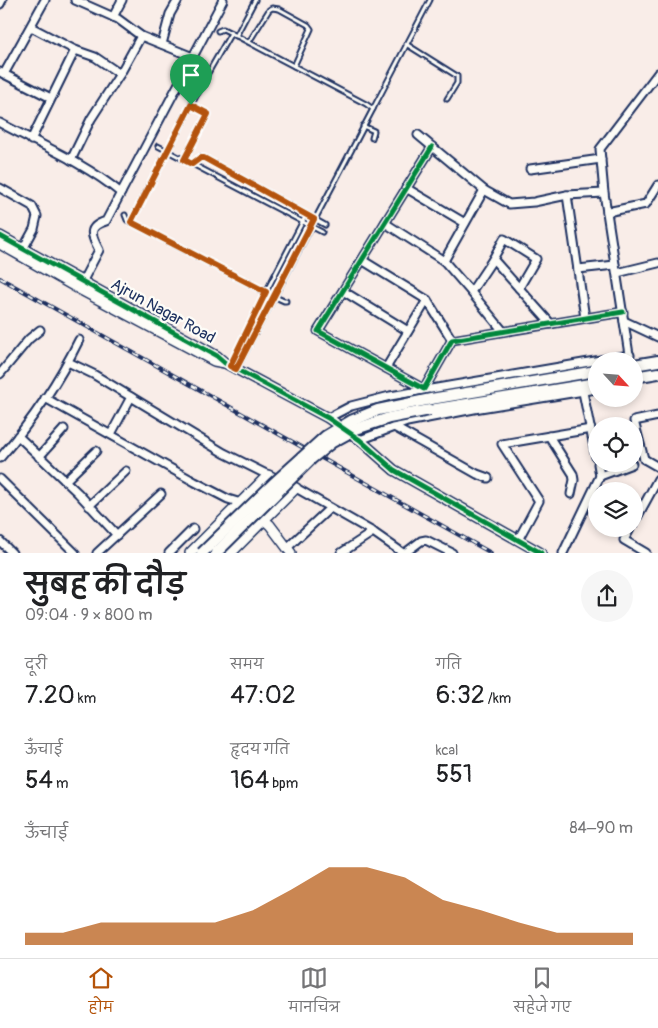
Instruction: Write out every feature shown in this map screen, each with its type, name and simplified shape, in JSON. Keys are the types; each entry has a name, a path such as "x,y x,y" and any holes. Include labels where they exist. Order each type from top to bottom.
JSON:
{"main road":[{"path":"643,364 658,361"},
{"path":"202,553 304,455 326,436 351,421 378,410 396,406 588,372"},
{"path":"643,376 658,373"},
{"path":"216,553 312,458 332,442 356,429 389,418 588,384"}],"street":[{"path":"0,4 2,0"},
{"path":"45,0 31,28 2,73 51,98"},
{"path":"75,0 113,17 141,36 193,57"},
{"path":"113,17 122,0"},
{"path":"162,44 170,14 178,0"},
{"path":"81,285 99,250 92,235 92,229 97,224 106,221 223,0"},
{"path":"31,28 75,50 95,57 120,74"},
{"path":"71,160 91,119 120,74 141,36"},
{"path":"31,140 75,50"},
{"path":"629,352 604,193 600,149 658,72"},
{"path":"0,123 103,178 121,193"},
{"path":"418,135 484,190 509,204 534,202 567,195 604,193"},
{"path":"424,390 318,331 432,147"},
{"path":"530,169 601,159"},
{"path":"607,212 646,204 658,185"},
{"path":"0,188 32,206 37,216 34,229 23,248"},
{"path":"406,188 465,223"},
{"path":"444,261 484,190"},
{"path":"567,195 586,318"},
{"path":"385,223 444,261 503,331"},
{"name":"Ajrun Nagar Road","path":"0,236 214,361 231,366 328,418 360,440 394,470 541,553"},
{"path":"471,292 504,239 536,259 519,288"},
{"name":"Ajrun Nagar Road","path":"0,244 81,285"},
{"path":"493,259 551,324"},
{"path":"362,260 427,300 452,340"},
{"path":"616,273 658,263"},
{"path":"578,269 615,265"},
{"path":"343,291 408,331"},
{"path":"386,368 427,300"},
{"path":"452,340 623,312"},
{"path":"624,321 658,337"},
{"path":"0,374 29,339 40,330"},
{"path":"0,458 46,398 79,340"},
{"path":"424,390 452,340"},
{"path":"68,362 94,374 224,453 296,488 373,532 404,553 421,541 426,540 452,553"},
{"path":"328,418 351,406 424,390 588,365"},
{"path":"360,440 407,422 588,391"},
{"path":"583,392 588,417"},
{"path":"111,434 131,397"},
{"path":"46,398 195,482 241,503 265,520 289,551 330,508"},
{"path":"658,416 634,421 644,459 658,467"},
{"path":"394,427 477,474 488,478"},
{"path":"40,457 64,429"},
{"path":"518,540 540,501 502,444 588,430"},
{"path":"18,436 117,535"},
{"path":"549,436 573,474 574,480 571,494"},
{"path":"65,481 96,451"},
{"path":"89,506 126,471"},
{"path":"562,553 600,476 599,472"},
{"path":"600,476 611,472"},
{"path":"190,553 268,475"},
{"path":"0,479 75,553"},
{"path":"643,506 658,479"},
{"path":"231,553 296,488"},
{"path":"97,553 161,494"},
{"path":"169,553 193,529"},
{"path":"341,553 373,532"},
{"path":"626,537 624,540 646,553"},
{"path":"0,541 12,553"}],"lane":[{"path":"236,36 255,0"},
{"path":"231,366 274,296 430,0"},
{"path":"248,42 269,10 272,8 279,9 308,25 311,29 294,66"},
{"path":"218,31 223,29 231,33 366,104 372,109"},
{"path":"131,222 191,105 231,33"},
{"path":"406,44 456,76 456,83 447,99"},
{"path":"188,88 198,92"},
{"path":"184,160 208,114 191,105"},
{"path":"363,126 374,131 372,138"},
{"path":"158,146 322,232"},
{"path":"192,164 200,158 204,158 325,225"},
{"path":"262,201 266,193"},
{"path":"125,215 127,220 284,302 286,301"},
{"path":"231,366 266,292 306,215"}],"railway":[{"path":"0,278 491,553"}],"cycle path":[{"path":"432,147 318,331 424,389 452,340 623,312"},
{"path":"0,236 217,356 225,363 328,418 360,440 394,470 541,553"}],"route":[{"path":"191,105 208,114 184,160 192,164 200,158 204,158 314,219 236,369 230,366 266,292 131,222 191,105"}]}
